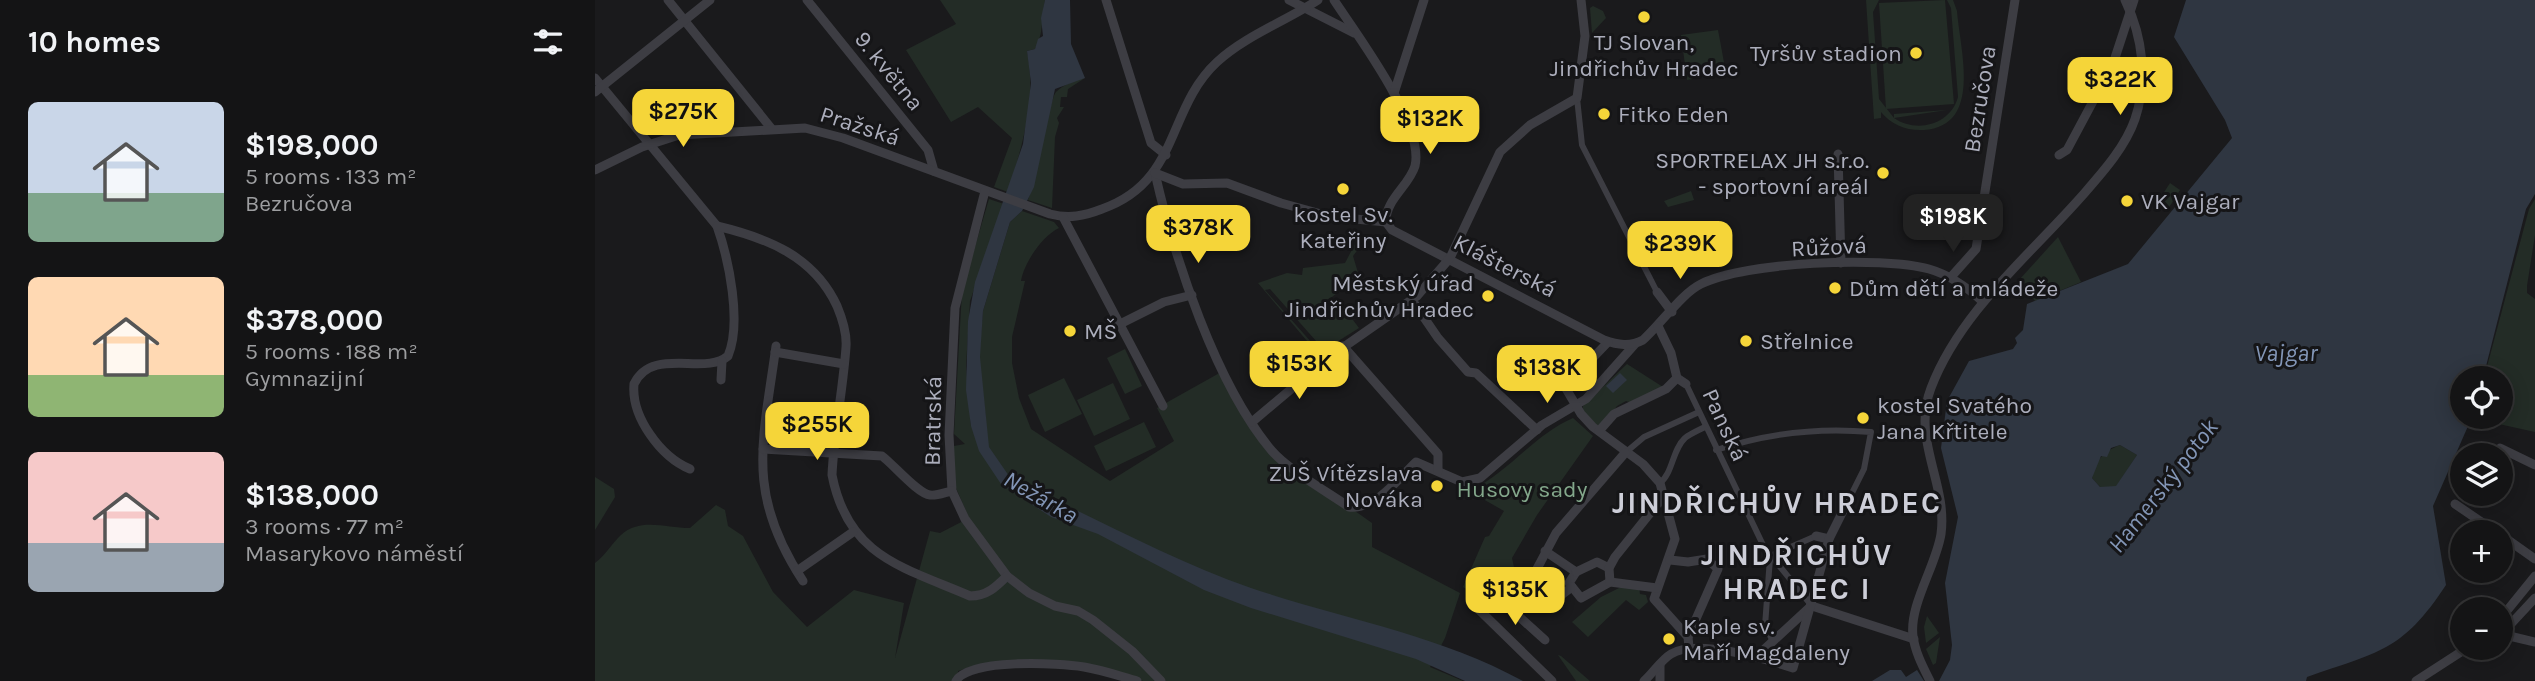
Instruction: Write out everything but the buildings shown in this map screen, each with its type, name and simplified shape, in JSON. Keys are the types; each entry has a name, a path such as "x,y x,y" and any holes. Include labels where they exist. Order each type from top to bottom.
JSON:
{"street":[{"path":"668,0 771,128"},
{"path":"599,89 711,0"},
{"name":"9. května","path":"807,0 928,150 934,170"},
{"path":"1106,0 1151,143 1166,155"},
{"path":"1289,0 1356,33"},
{"path":"1163,406 1063,217 1087,215 1122,201 1155,173 1196,91 1217,62 1318,0"},
{"path":"1155,173 1183,184 1227,183 1281,203 1333,217 1386,222 1387,212 1414,168 1411,131 1394,93 1334,0"},
{"path":"1394,93 1424,0"},
{"path":"1155,173 1192,295 1219,364 1273,453 1349,507 1362,507 1376,499 1416,462 1462,482 1473,481 1537,430 1577,407 1623,361 1635,344 1672,312 1657,292 1582,145 1577,98 1585,36 1581,0"},
{"name":"Bezručova","path":"1951,277 1976,249 2015,0"},
{"path":"1930,681 1914,639 1917,612 1942,530 1941,505 1924,438 1925,408 1947,353 1983,302 2099,177 2129,134 2139,105 2143,64 2125,0"},
{"path":"2059,155 2067,150 2113,64 2134,0"},
{"path":"595,78 599,89 650,144 717,226 724,246 732,299 730,350 722,361 721,380"},
{"path":"1252,422 1343,346 1412,300 1450,258 1500,152 1530,125 1577,98"},
{"name":"Pražská","path":"595,170 650,144 691,133 771,128 820,131 1063,217"},
{"path":"1838,153 1841,263"},
{"name":"Bratrská","path":"987,192 955,308 949,435 952,491 965,519 1007,576 1029,593 1055,606 1078,611 1093,620 1132,651 1161,681"},
{"name":"Klášterská","path":"1386,222 1392,230 1608,342"},
{"path":"717,226 754,236 789,252 816,274 832,296 842,318 847,345 832,475 835,494 853,532 896,565 970,596 981,596 995,588 1007,576"},
{"name":"Růžová","path":"1672,312 1694,288 1709,281 1762,270 1841,263 1906,265 1951,277 1983,302"},
{"path":"1120,324 1164,302 1192,295"},
{"path":"1412,300 1438,338 1468,372 1476,373 1537,430"},
{"path":"1658,326 1671,353 1677,378 1686,384"},
{"path":"1635,344 1608,342 1565,387 1577,407 1598,431 1643,464 1660,483 1675,539 1670,560 1657,588 1656,603 1688,637"},
{"path":"1343,346 1439,454 1439,471"},
{"path":"803,581 782,549 767,507 761,471 776,349 844,364"},
{"path":"690,469 655,442 635,398 634,384 642,373 654,367 674,362 722,361"},
{"path":"1598,431 1614,414 1666,389 1677,378"},
{"name":"Panská","path":"1686,384 1770,556 1812,606"},
{"path":"1545,640 1514,612 1556,533 1625,453 1644,437 1699,412"},
{"path":"1660,483 1665,479 1671,460 1685,439 1705,427"},
{"path":"1644,681 1671,654 1689,648 1757,656 1793,668 1829,539 1864,469 1871,432 1836,429 1773,433 1716,450"},
{"path":"762,449 882,456 922,492 931,495 952,491"},
{"path":"2513,454 2535,465"},
{"path":"1610,582 1609,568 1634,530 1663,497"},
{"path":"2458,506 2478,520"},
{"path":"797,571 853,532"},
{"path":"1773,641 1765,626 1770,556 1816,536 1829,539"},
{"path":"2513,544 2535,559"},
{"path":"1545,551 1576,572"},
{"path":"1670,560 1688,562 1707,559 1718,569 1688,637 1689,648"},
{"path":"1609,568 1597,562 1576,572 1570,578 1572,587 1581,598 1610,582 1657,588"},
{"path":"2513,603 2535,576"},
{"path":"1528,588 1551,603 1572,587"},
{"path":"2513,622 2535,598"},
{"path":"1469,601 1552,681"},
{"path":"1812,606 1914,639"},
{"path":"1757,656 1812,606"},
{"path":"2513,635 2535,642"},
{"path":"2416,681 2450,659"},
{"path":"957,681 960,674 976,668 1030,665 1083,667 1137,681"},
{"path":"1660,665 1660,681"}],"green space":[{"path":"940,0 1045,0 1038,43 1035,49 1027,51 1030,87 1027,122 1008,192 994,187 1012,138 978,107 951,122 906,50 956,24"},
{"name":"Tyršův stadion","path":"1866,0 1879,0 1873,12 1879,99 1894,118 1903,123 1923,126 1941,120 1954,106 1958,97 1951,8 1947,0 1953,0 1957,11 1964,84 1961,101 1954,115 1942,125 1924,130 1905,128 1895,124 1881,112 1881,118 1874,119"},
{"name":"Tyršův stadion","path":"1945,0 1954,104 1886,109 1879,3"},
{"path":"1593,6 1603,11 1606,18 1592,33 1590,8"},
{"path":"1718,30 1726,73 1687,80 1681,35"},
{"path":"1085,78 1068,89 1067,97 1061,97 1060,107 1064,107 1057,118 1059,123 1055,137 1052,208 1028,200 1053,98 1062,87"},
{"path":"1947,110 1894,118 1894,114"},
{"path":"2170,183 2180,190 2168,209 2157,203"},
{"path":"1691,191 1694,200 1668,207 1664,201"},
{"path":"989,199 1004,204 970,301 966,366 971,426 986,420 979,357 983,311 1010,222 1022,211 1054,222 1059,228 1040,244 1026,266 1012,337 1012,363 1019,398 1031,429 1110,481 1174,441 1157,408 1223,371 1273,453 1372,523 1372,547 1460,593 1445,638 1430,667 1463,681 1143,681 1103,668 980,664 958,671 958,681 595,681 595,563 618,538 636,526 690,528 716,505 725,510 728,526 743,536 773,592 807,627 854,590 904,603 895,658 930,531 940,533 969,518 953,481 954,446 965,444 954,434 962,291"},
{"path":"2535,199 2535,235 2527,293 2535,299 2535,432 2513,427 2513,366 2487,366 2529,209"},
{"path":"2058,237 2081,282 2035,301 2019,280"},
{"path":"1356,242 1362,244 1353,256 1359,276 1314,311 1321,319 1341,304 1359,328 1324,350 1270,289 1265,290 1320,352 1318,354 1258,283 1287,273 1302,275 1303,268 1345,263"},
{"path":"1125,349 1142,386 1125,394 1107,358"},
{"name":"Husovy sady","path":"1627,364 1663,387 1632,403 1626,401 1617,406 1602,425 1597,425 1583,411 1583,406"},
{"path":"1064,378 1082,414 1045,432 1028,395"},
{"path":"1113,383 1130,419 1094,436 1077,400"},
{"name":"Husovy sady","path":"1573,418 1593,436 1537,515 1512,558 1514,567 1485,600 1463,587 1485,537 1489,536 1504,511 1469,491 1496,475 1545,434"},
{"path":"1144,422 1156,447 1106,471 1094,446"},
{"path":"2120,445 2137,455 2116,487 2100,487 2092,478 2095,466 2104,454"},
{"path":"595,477 614,489 615,497 595,530"},
{"path":"1623,586 1639,587 1640,594 1646,595 1648,602 1639,610 1626,600 1588,637 1572,622 1601,597"},
{"path":"1927,616 1939,633 1926,643 1924,627"},
{"path":"1940,637 1936,663 1933,665 1926,649"},
{"path":"1558,655 1561,656 1590,681 1576,681"}],"water":[{"name":"Nežárka","path":"1045,0 1070,0 1071,44 1085,78 1055,89 1034,187 1022,211 1010,222 983,311 980,357 989,447 1009,476 1136,539 1221,577 1285,599 1423,639 1457,651 1523,681 1465,681 1416,659 1251,608 1204,590 1098,534 1051,517 1001,484 979,451 971,426 966,390 968,321 975,282 1023,144 1031,83 1027,51 1035,49 1038,39 1043,36 1041,18"},
{"name":"Vajgar","path":"2186,0 2535,0 2535,194 2526,209 2486,366 2450,366 2450,429 2467,429 2461,443 2450,443 2450,467 2433,506 2446,585 2416,624 2387,647 2307,677 2306,681 1939,681 1950,660 1952,645 1945,583 1958,517 1941,448 1947,401 1969,361 2013,349 2017,343 2015,338 2023,330 2027,304 2128,264 2232,138 2225,120 2174,37","holes":["2120,445 2137,455 2116,486 2100,487 2092,478 2101,456 2107,457 2111,448"]},
{"path":"1620,373 1627,380 1613,393 1606,386"},
{"path":"1890,670 1901,670 1906,677 1917,670 1924,681 1872,681"}],"place":[{"name":"TJ Slovan, Jindřichův Hradec","path":"1644,17"},
{"name":"Tyršův stadion","path":"1916,53"},
{"name":"Fitko Eden","path":"1604,114"},
{"name":"SPORTRELAX JH s.r.o. - sportovní areál","path":"1883,173"},
{"name":"kostel Sv. Kateřiny","path":"1343,189"},
{"name":"VK Vajgar","path":"2127,201"},
{"name":"Dům dětí a mládeže","path":"1835,288"},
{"name":"Městský úřad Jindřichův Hradec","path":"1488,296"},
{"name":"MŠ","path":"1070,331"},
{"name":"Střelnice","path":"1746,341"},
{"name":"kostel Svatého Jana Křtitele","path":"1863,418"},
{"name":"ZUŠ Vítězslava Nováka","path":"1437,486"},
{"name":"Kaple sv. Maří Magdaleny","path":"1669,639"}],"district":[{"name":"JINDŘICHŮV HRADEC","path":"1777,503"},
{"name":"JINDŘICHŮV HRADEC I","path":"1797,572"}],"water label":[{"name":"Hamerský potok","path":"2163,486"}]}
